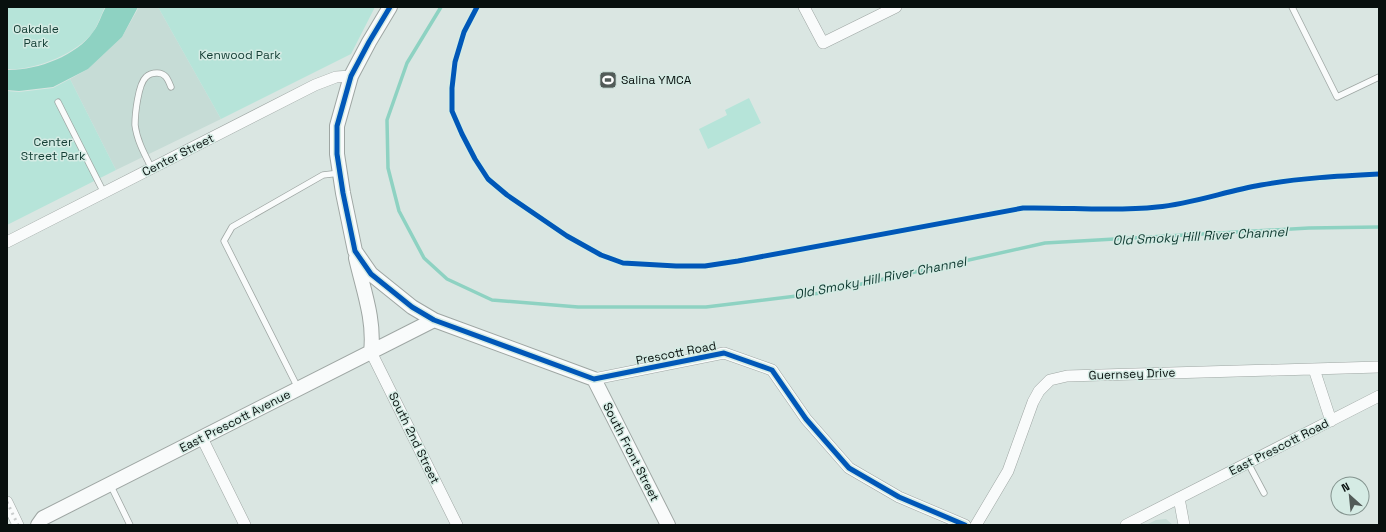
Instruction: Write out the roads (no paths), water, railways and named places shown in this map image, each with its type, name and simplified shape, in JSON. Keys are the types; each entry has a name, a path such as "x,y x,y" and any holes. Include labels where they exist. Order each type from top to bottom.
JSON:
{"street":[{"path":"371,352 371,323 340,174 337,154 337,126 351,76 390,7"},
{"path":"804,7 823,43 896,7"},
{"name":"Center Street","path":"7,242 315,85 336,77 351,76"},
{"path":"355,251 372,274 412,307 434,320 594,379"},
{"name":"East Prescott Avenue","path":"38,525 43,518 434,320"},
{"name":"South 2nd Street","path":"371,352 457,525"},
{"name":"Prescott Road","path":"594,379 724,353 772,370 806,419 849,468 899,497 965,525"},
{"name":"Guernsey Drive","path":"976,525 1008,471 1032,402 1039,391 1050,380 1066,376 1379,367"},
{"path":"1314,369 1332,421"},
{"name":"South Front Street","path":"594,379 668,525"},
{"name":"East Prescott Road","path":"1179,498 1379,396"},
{"path":"202,438 245,525"},
{"path":"1126,525 1179,498 1184,525"},
{"path":"7,502 18,525"}],"lane":[{"path":"1292,7 1337,97 1379,77"},
{"path":"152,169 140,146 135,125 140,87 145,77 153,73 160,73 166,76 171,87"},
{"path":"58,102 104,193"},
{"path":"299,389 224,241 232,227 323,175 340,174"},
{"path":"1248,463 1264,493"},
{"path":"110,484 130,525"}],"waterway":[{"name":"Old Smoky Hill River Channel","path":"441,7 407,63 387,120 388,168 399,211 424,258 447,279 492,300 578,307 706,307 821,293 1045,243 1309,228 1379,227"}],"railway":[{"path":"7,502 18,525"}],"place":[{"name":"Salina YMCA","path":"608,80"}],"park label":[{"name":"Oakdale Park","path":"36,36"},
{"name":"Kenwood Park","path":"240,55"},
{"name":"Center Street Park","path":"53,149"}]}
